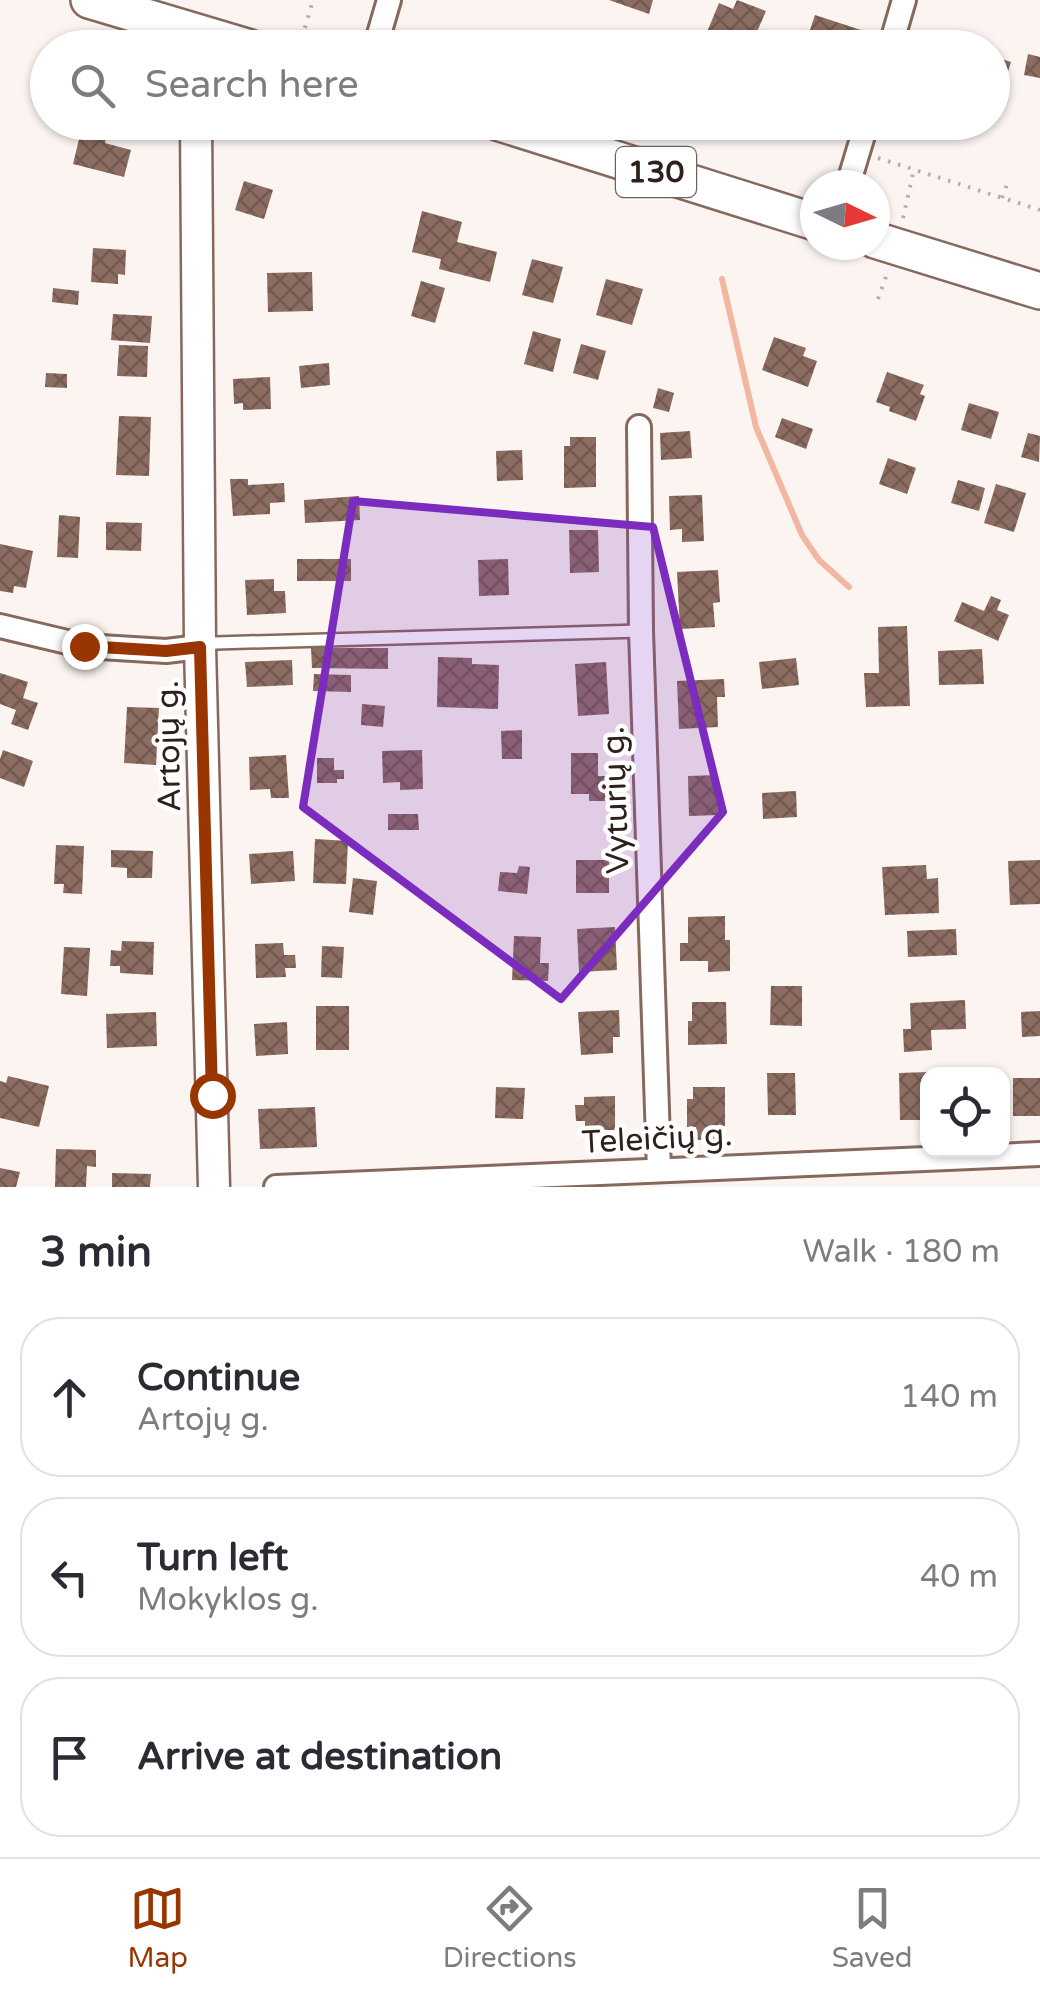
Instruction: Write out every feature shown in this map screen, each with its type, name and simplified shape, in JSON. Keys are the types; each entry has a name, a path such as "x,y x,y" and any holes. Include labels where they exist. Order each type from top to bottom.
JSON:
{"main road":[{"path":"89,0 174,30"},
{"name":"Artojų g.","path":"196,140 200,647 214,1187"},
{"name":"130","path":"554,140 800,217"},
{"path":"890,245 1040,291"}],"street":[{"path":"380,30 389,0"},
{"path":"895,30 904,0"},
{"path":"852,170 861,140"},
{"name":"Vyturių g.","path":"639,427 641,631 659,1170"},
{"path":"0,626 84,646 166,651 200,647"},
{"name":"Teleičių g.","path":"276,1187 1040,1154"}],"lane":[{"path":"200,647 216,643 641,631"}],"path":[{"path":"305,30 314,0"},
{"path":"858,151 1040,210"},
{"path":"1002,198 1008,182"}],"highlighted area":[{"path":"353,501 653,527 723,812 561,999 303,807"}],"building":[{"path":"609,0 653,0 649,14"},
{"path":"737,0 766,11 758,30 708,30 719,3 733,9"},
{"path":"815,15 861,30 810,30"},
{"path":"1028,54 1040,57 1040,78 1024,75"},
{"path":"79,140 106,140 105,143 131,150 124,177 73,164"},
{"path":"244,181 273,190 264,219 235,210"},
{"path":"422,211 462,222 457,242 497,252 490,282 439,269 441,259 412,252"},
{"path":"93,248 126,250 125,275 118,274 118,284 91,282"},
{"path":"532,259 563,267 553,303 522,295"},
{"path":"312,272 313,311 268,312 267,273"},
{"path":"606,279 643,289 632,325 596,315"},
{"path":"421,281 445,288 435,323 411,316"},
{"path":"53,288 79,291 78,305 52,302"},
{"path":"113,314 152,316 150,343 111,340"},
{"path":"533,331 561,339 553,372 524,364"},
{"path":"774,337 806,348 803,356 817,361 808,387 762,370"},
{"path":"581,344 606,351 598,380 573,373"},
{"path":"119,345 148,346 147,377 117,376"},
{"path":"329,363 330,385 301,388 299,366"},
{"path":"887,372 924,385 920,394 925,396 916,421 876,402"},
{"path":"46,373 67,374 67,388 45,387"},
{"path":"270,377 271,409 243,410 243,403 234,404 233,379"},
{"path":"658,388 674,393 669,412 653,408"},
{"path":"969,403 999,412 991,439 961,430"},
{"path":"119,416 151,417 149,476 116,475"},
{"path":"782,418 813,429 806,449 775,437"},
{"path":"690,431 692,458 661,460 660,433"},
{"path":"1028,433 1040,436 1039,462 1021,457"},
{"path":"570,437 596,437 596,487 564,488 564,446 570,446"},
{"path":"522,450 523,480 497,481 496,451"},
{"path":"888,458 916,468 907,494 879,484"},
{"path":"230,479 248,479 248,485 284,483 285,502 270,503 270,514 233,516"},
{"path":"958,480 985,488 979,511 951,503"},
{"path":"996,484 1026,493 1014,532 984,523"},
{"path":"702,495 704,541 682,542 682,529 670,530 669,496"},
{"path":"359,496 360,520 305,523 304,500"},
{"path":"59,515 80,517 78,558 57,557"},
{"path":"106,522 142,523 141,551 106,550"},
{"path":"569,530 598,530 599,572 570,573"},
{"path":"0,544 33,551 26,588 14,586 13,593 0,591"},
{"path":"297,559 351,559 351,581 297,581"},
{"path":"508,559 509,595 479,596 478,560"},
{"path":"718,570 720,602 713,603 715,627 680,629 677,572"},
{"path":"274,579 274,591 285,591 286,613 247,615 245,580"},
{"path":"991,596 1001,600 997,610 1009,615 998,641 954,621 962,602 984,611"},
{"path":"907,626 910,706 866,707 864,673 879,673 878,627"},
{"path":"311,648 388,648 388,669 312,668"},
{"path":"982,649 984,684 939,685 938,651"},
{"path":"438,657 472,658 472,664 499,665 498,709 437,707"},
{"path":"796,658 799,685 762,689 759,662"},
{"path":"292,660 293,685 247,687 245,662"},
{"path":"606,662 609,714 578,716 575,664"},
{"path":"0,673 28,682 23,698 38,703 28,730 11,724 16,710 0,704"},
{"path":"314,674 351,675 351,692 313,691"},
{"path":"724,679 725,697 717,697 718,727 679,729 677,681"},
{"path":"362,704 385,706 383,727 361,725"},
{"path":"127,707 159,708 156,765 124,763"},
{"path":"522,730 522,759 502,759 501,731"},
{"path":"3,750 33,761 24,787 0,778"},
{"path":"422,750 423,789 400,790 400,782 383,783 382,751"},
{"path":"571,753 598,753 598,776 608,776 608,801 589,801 589,794 571,794"},
{"path":"286,755 289,798 271,798 270,789 250,790 249,757"},
{"path":"317,758 334,758 334,770 344,770 344,779 317,783"},
{"path":"718,775 719,815 689,816 688,776"},
{"path":"796,791 797,817 763,819 762,793"},
{"path":"388,814 418,814 419,830 388,830"},
{"path":"315,839 348,841 346,884 313,883"},
{"path":"56,845 84,846 82,894 63,893 64,884 54,884"},
{"path":"111,850 153,851 152,878 127,878 127,868 111,867"},
{"path":"293,851 295,881 251,884 249,854"},
{"path":"576,860 609,860 609,893 576,893"},
{"path":"1040,860 1040,904 1010,905 1008,861"},
{"path":"926,865 927,879 938,878 939,913 885,915 882,867"},
{"path":"519,866 530,867 527,894 498,891 500,872 517,873"},
{"path":"353,878 377,881 373,915 349,912"},
{"path":"725,916 730,971 708,972 708,961 680,961 680,943 688,943 688,917"},
{"path":"615,927 617,970 579,972 577,929"},
{"path":"956,929 957,955 908,957 907,931"},
{"path":"514,936 541,937 540,963 549,963 548,981 512,980"},
{"path":"122,941 154,942 153,975 120,973 120,966 110,966 111,950 121,951"},
{"path":"283,943 284,955 295,955 296,968 285,968 286,977 256,978 255,944"},
{"path":"322,946 344,947 342,978 321,977"},
{"path":"64,947 90,948 87,996 61,994"},
{"path":"771,986 802,986 802,1026 770,1025"},
{"path":"965,1000 966,1029 931,1030 932,1050 904,1052 903,1029 911,1029 910,1003"},
{"path":"692,1002 726,1002 727,1044 688,1045"},
{"path":"316,1006 349,1006 349,1050 316,1050"},
{"path":"619,1010 620,1037 613,1037 613,1053 581,1055 578,1012"},
{"path":"1040,1011 1040,1036 1022,1037 1021,1012"},
{"path":"156,1012 157,1046 107,1048 106,1014"},
{"path":"287,1022 288,1054 256,1056 254,1024"},
{"path":"920,1072 920,1120 900,1120 899,1073"},
{"path":"767,1073 795,1073 796,1115 768,1115"},
{"path":"8,1076 49,1086 39,1127 0,1118 0,1081 6,1083"},
{"path":"1013,1078 1040,1078 1040,1116 1013,1116"},
{"path":"496,1087 525,1088 523,1119 495,1118"},
{"path":"693,1087 725,1087 725,1126 718,1126 718,1139 696,1140 696,1127 687,1127 687,1099 693,1099"},
{"path":"615,1096 615,1130 585,1130 585,1121 576,1121 575,1105 584,1105 584,1097"},
{"path":"315,1107 317,1147 260,1149 258,1109"},
{"path":"56,1149 96,1150 96,1167 87,1166 86,1187 55,1187"},
{"path":"0,1168 20,1172 16,1187 0,1187"},
{"path":"112,1173 151,1174 150,1187 112,1187"}],"waterway":[{"path":"722,279 756,427 802,535 819,560 849,587"}],"route":[{"path":"84,646 166,651 200,647 212,1095"}]}
